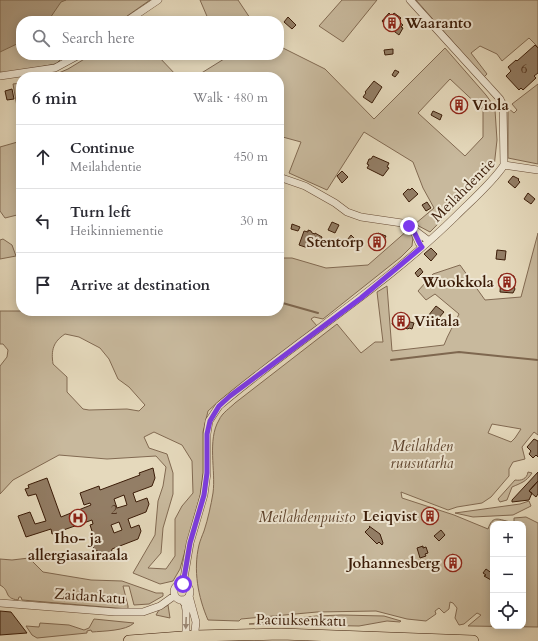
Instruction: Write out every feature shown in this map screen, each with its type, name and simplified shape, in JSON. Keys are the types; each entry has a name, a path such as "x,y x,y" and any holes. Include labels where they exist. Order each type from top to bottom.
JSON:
{"main road":[{"name":"Paciuksenkatu","path":"129,641 303,634 472,641"}],"street":[{"path":"134,16 158,0"},
{"path":"410,0 500,99 503,105 504,165"},
{"path":"46,72 69,60"},
{"path":"0,76 16,75"},
{"name":"Meilahdentie","path":"183,584 190,543 204,495 207,473 207,434 210,421 219,406 306,338 361,298 422,247 498,173 504,165 538,170"},
{"path":"284,179 305,186 335,202 347,212 362,218 402,223 409,226 429,241"},
{"path":"413,229 422,247"},
{"path":"189,596 182,600 177,600 174,596 175,587 183,584 189,589 189,596 196,622 190,639"},
{"name":"Zaidankatu","path":"0,603 115,612 143,612 160,606 174,596"},
{"path":"182,600 185,604 190,639"}],"green space":[{"path":"21,0 150,0 127,16 16,16 16,60 60,60 56,64 7,73 0,72 0,12"},
{"path":"200,0 238,0 249,16 207,16"},
{"path":"342,0 377,0 343,42 319,26"},
{"path":"416,0 538,0 538,47 529,38 502,61 497,54 480,46 471,53 487,74 484,77"},
{"path":"284,48 325,69 374,119 445,48 486,95 495,110 497,140 494,167 430,232 415,224 434,208 423,188 413,162 364,132 327,190 289,173 301,142 284,137 284,72 203,72 222,60 284,60","holes":["450,79 483,110 483,137 465,156 418,113"]},
{"path":"83,60 162,60 173,72 61,72"},
{"path":"13,84 16,84 16,101"},
{"path":"538,84 538,164 508,158 508,108 514,113 517,110 512,104"},
{"path":"16,142 16,215 5,218 0,211 0,147"},
{"path":"408,230 413,237 412,246 401,257 323,319 314,317 311,319 317,326 208,411 203,432 203,473 200,496 180,569 173,581 160,584 133,573 155,535 158,501 163,486 166,467 156,456 107,459 59,455 13,480 0,494 0,366 7,357 8,350 3,344 0,344 0,311 16,311 16,316 284,316 284,258 292,258 326,268 368,265","holes":["65,334 79,337 100,348 109,359 118,379 129,387 145,405 139,411 127,409 83,409 67,392 67,377 53,364 53,350 55,343","154,432 182,445 192,461 193,493 182,506 175,519 175,556 166,569 148,568 161,553 163,528 173,494 173,473 167,454 149,448 144,437"]},
{"name":"Meilahdenpuisto","path":"538,233 538,435 534,432 522,447 525,459 513,462 509,469 509,476 491,497 482,503 448,510 401,492 402,498 454,515 488,529 490,524 490,626 468,626 481,615 477,613 464,624 459,625 455,618 457,608 450,602 449,609 444,613 439,608 435,611 436,614 426,621 407,619 376,611 317,612 241,619 239,621 208,620 199,593 196,564 199,545 207,522 213,493 213,437 220,417 235,403 337,324 361,353 375,342 383,342 377,292 387,286 392,351 444,345 459,314 435,294 426,300 418,291 433,274 460,265 485,300 521,297","holes":["492,424 521,429 511,442 488,433"]},
{"path":"3,239 12,245 16,256 0,259 0,240"},
{"path":"528,472 532,473 530,476 521,483 512,487 507,500 500,502 498,499 515,480 523,479"},
{"path":"529,501 531,506 513,515 473,517 455,513 520,504"},
{"name":"Meilahdenpuisto","path":"526,517 538,523 538,627 526,627 526,521 514,521 514,518"},
{"name":"Meilahdenpuisto","path":"497,519 507,521 492,521"},
{"path":"29,558 43,572 91,580 122,581 156,593 163,593 163,596 149,604 134,605 129,586 123,586 128,609 22,600 21,597 19,597 18,600 10,598 0,585 0,559 12,560"},
{"path":"168,605 170,618 156,615 159,610"},
{"path":"316,616 384,616 401,621 387,621 359,626 249,624"},
{"path":"94,619 134,623 126,628 114,630 92,632 91,630 87,631 87,633 37,638 32,635 26,626 39,627 40,623 69,625 84,630 89,628"}],"shaded area":[{"path":"0,0 66,0 61,2 51,16 16,16 16,44 0,52"}],"building":[{"name":"Waaranto","path":"389,13 392,16 394,13 401,18 398,21 403,25 401,27 403,28 399,35 391,29 390,30 382,21"},
{"path":"288,17 296,25 292,29 284,22"},
{"path":"535,45 538,48 538,73 534,76 536,78 523,90 521,88 519,90 506,76 511,71 508,67"},
{"path":"393,49 393,54 385,55 384,50"},
{"path":"395,70 399,72 395,77 392,75"},
{"path":"374,81 382,87 372,103 363,97"},
{"path":"12,89 14,99 7,100 5,91"},
{"name":"Viola","path":"458,100 467,104 463,112 452,107 454,102 457,103"},
{"path":"433,111 442,115 440,120 431,115"},
{"path":"373,156 389,163 387,167 389,168 383,176 367,168 369,165 367,164 369,159"},
{"path":"342,171 348,177 342,183 337,176"},
{"path":"513,176 519,179 518,180 520,182 515,188 508,182"},
{"path":"412,188 418,194 409,202 403,194 408,189 410,190"},
{"path":"528,193 535,199 531,204 524,199"},
{"path":"427,202 431,208 426,211 422,205"},
{"path":"332,222 339,225 335,233 328,230"},
{"path":"292,224 300,227 298,231 291,229"},
{"path":"308,230 322,237 319,245 310,242 308,248 299,245 304,231 308,232"},
{"name":"Stentorp","path":"378,233 386,236 379,249 372,246 374,243 369,241 372,236 376,237"},
{"path":"351,235 354,238 348,247 344,244"},
{"path":"431,248 437,254 431,261 424,254"},
{"path":"497,250 506,251 505,260 496,259"},
{"path":"420,268 423,272 418,277 415,273"},
{"name":"Wuokkola","path":"501,275 514,276 515,289 513,293 500,292"},
{"path":"436,306 444,312 431,327 424,321"},
{"name":"Viitala","path":"397,315 404,318 403,320 414,323 412,329 392,324 394,317"},
{"path":"534,439 538,441 538,457 536,455 533,458 529,454 531,451 527,447"},
{"path":"153,468 155,478 152,486 133,493 136,502 147,498 149,504 146,512 128,519 131,528 139,525 141,531 138,539 112,549 111,554 93,550 95,540 90,525 93,524 92,520 52,534 51,529 26,537 18,516 30,512 35,524 46,521 36,494 28,496 25,489 29,488 28,485 47,478 61,517 91,505 90,503 84,505 80,493 99,486 100,490 140,475 139,473","holes":["124,495 127,505 117,508 114,499","119,522 122,530 114,533 111,525"]},
{"path":"538,472 538,481 529,491 532,493 529,500 512,502 512,500"},
{"path":"538,481 538,494 536,497 529,491"},
{"name":"Leiqvist","path":"427,512 434,514 432,520 425,518"},
{"path":"369,526 380,534 383,543 382,545 379,542 377,544 365,532 370,527"},
{"path":"441,530 445,535 439,541 434,536"},
{"path":"423,546 423,548 426,547 428,553 425,554 426,556 420,558 417,548"},
{"name":"Johannesberg","path":"452,554 456,557 455,559 460,562 455,570 446,564"},
{"path":"486,569 490,572 490,579 484,576 486,575 483,573"},
{"path":"0,611 11,612 27,633 0,635"}],"waterway":[{"path":"284,303 318,313"},
{"path":"391,360 459,352 538,360"}],"place":[{"name":"Waaranto","path":"392,23"},
{"name":"Viola","path":"459,105"},
{"name":"Stentorp","path":"377,242"},
{"name":"Wuokkola","path":"507,282"},
{"name":"Viitala","path":"401,321"},
{"name":"Leiqvist","path":"430,516"},
{"name":"Iho- ja allergiasairaala","path":"78,518"},
{"name":"Johannesberg","path":"453,563"}],"route":[{"path":"183,584 190,543 204,495 207,473 207,434 210,421 214,413 230,396 361,298 422,247 413,229 409,226"}],"park label":[{"name":"Meilahden ruusutarha","path":"422,454"}]}
